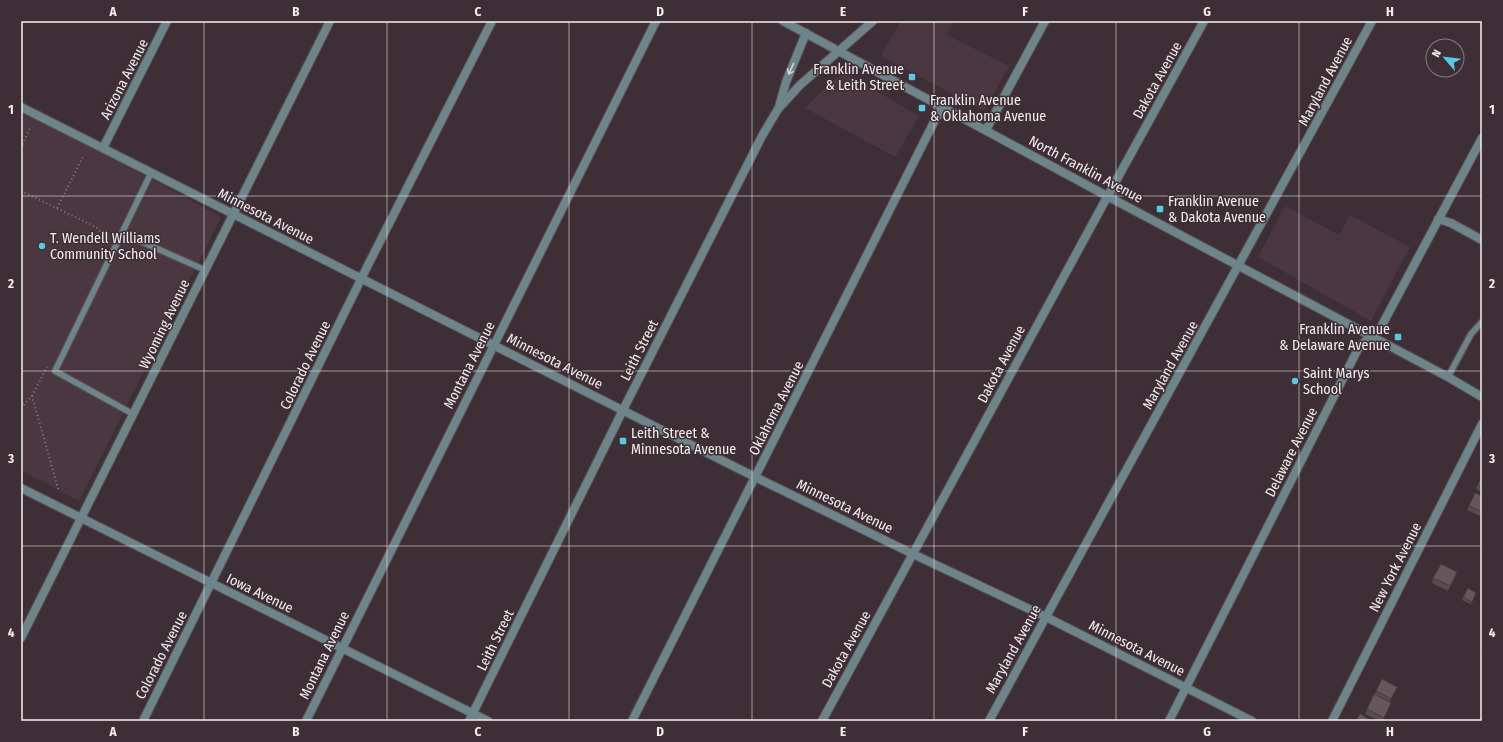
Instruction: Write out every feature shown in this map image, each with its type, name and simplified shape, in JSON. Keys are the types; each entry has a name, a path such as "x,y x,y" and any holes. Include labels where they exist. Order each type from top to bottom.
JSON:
{"street":[{"name":"Arizona Avenue","path":"103,148 167,21"},
{"name":"Wyoming Avenue","path":"21,638 330,21"},
{"name":"Colorado Avenue","path":"143,721 362,278 492,21"},
{"name":"Montana Avenue","path":"306,721 656,21"},
{"name":"North Franklin Avenue","path":"783,21 1107,196 1448,377 1482,397"},
{"name":"Leith Street","path":"471,717 623,410 762,136 778,109 800,85 873,21"},
{"path":"986,130 1045,21"},
{"name":"Dakota Avenue","path":"822,721 1107,196 1204,21"},
{"name":"Maryland Avenue","path":"989,721 1372,21"},
{"path":"778,109 786,82 806,33"},
{"name":"Minnesota Avenue","path":"21,107 755,477 1046,617 1252,721"},
{"name":"Oklahoma Avenue","path":"632,721 931,127 943,107"},
{"name":"Delaware Avenue","path":"1169,721 1359,347 1381,327 1482,138"},
{"path":"1438,219 1451,223 1482,240"},
{"name":"New York Avenue","path":"1332,721 1482,424"},
{"name":"Iowa Avenue","path":"21,488 342,648 471,717 488,721"}],"lane":[{"path":"133,414 55,370 151,173"},
{"path":"122,233 205,270"},
{"path":"1448,377 1471,334 1482,322"}],"path":[{"path":"21,148 30,128"},
{"path":"57,208 84,156"},
{"path":"21,191 96,227 109,241"},
{"path":"21,408 32,396 59,492"}],"shaded area":[{"path":"901,21 950,21 953,23 947,35 1009,66 984,111 881,56"},
{"path":"846,73 919,116 895,157 805,108 832,81"},
{"path":"21,108 221,217 79,501 21,470"},
{"path":"1285,206 1339,235 1350,215 1410,247 1371,321 1258,257"}],"building":[{"path":"1482,478 1482,487 1478,484"},
{"path":"1475,493 1482,496 1482,512 1469,506"},
{"path":"1441,564 1457,572 1450,586 1433,578"},
{"path":"1468,588 1476,593 1472,602 1463,597"},
{"path":"1382,679 1397,687 1391,699 1376,691"},
{"path":"1374,694 1391,703 1384,718 1367,709"},
{"path":"1360,714 1372,721 1356,721"}],"place":[{"name":"Franklin Avenue & Leith Street","path":"912,77"},
{"name":"Franklin Avenue & Oklahoma Avenue","path":"922,108"},
{"name":"Franklin Avenue & Dakota Avenue","path":"1160,209"},
{"name":"T. Wendell Williams Community School","path":"42,246"},
{"name":"Franklin Avenue & Delaware Avenue","path":"1398,337"},
{"name":"Saint Marys School","path":"1295,381"},
{"name":"Leith Street & Minnesota Avenue","path":"623,441"}]}
